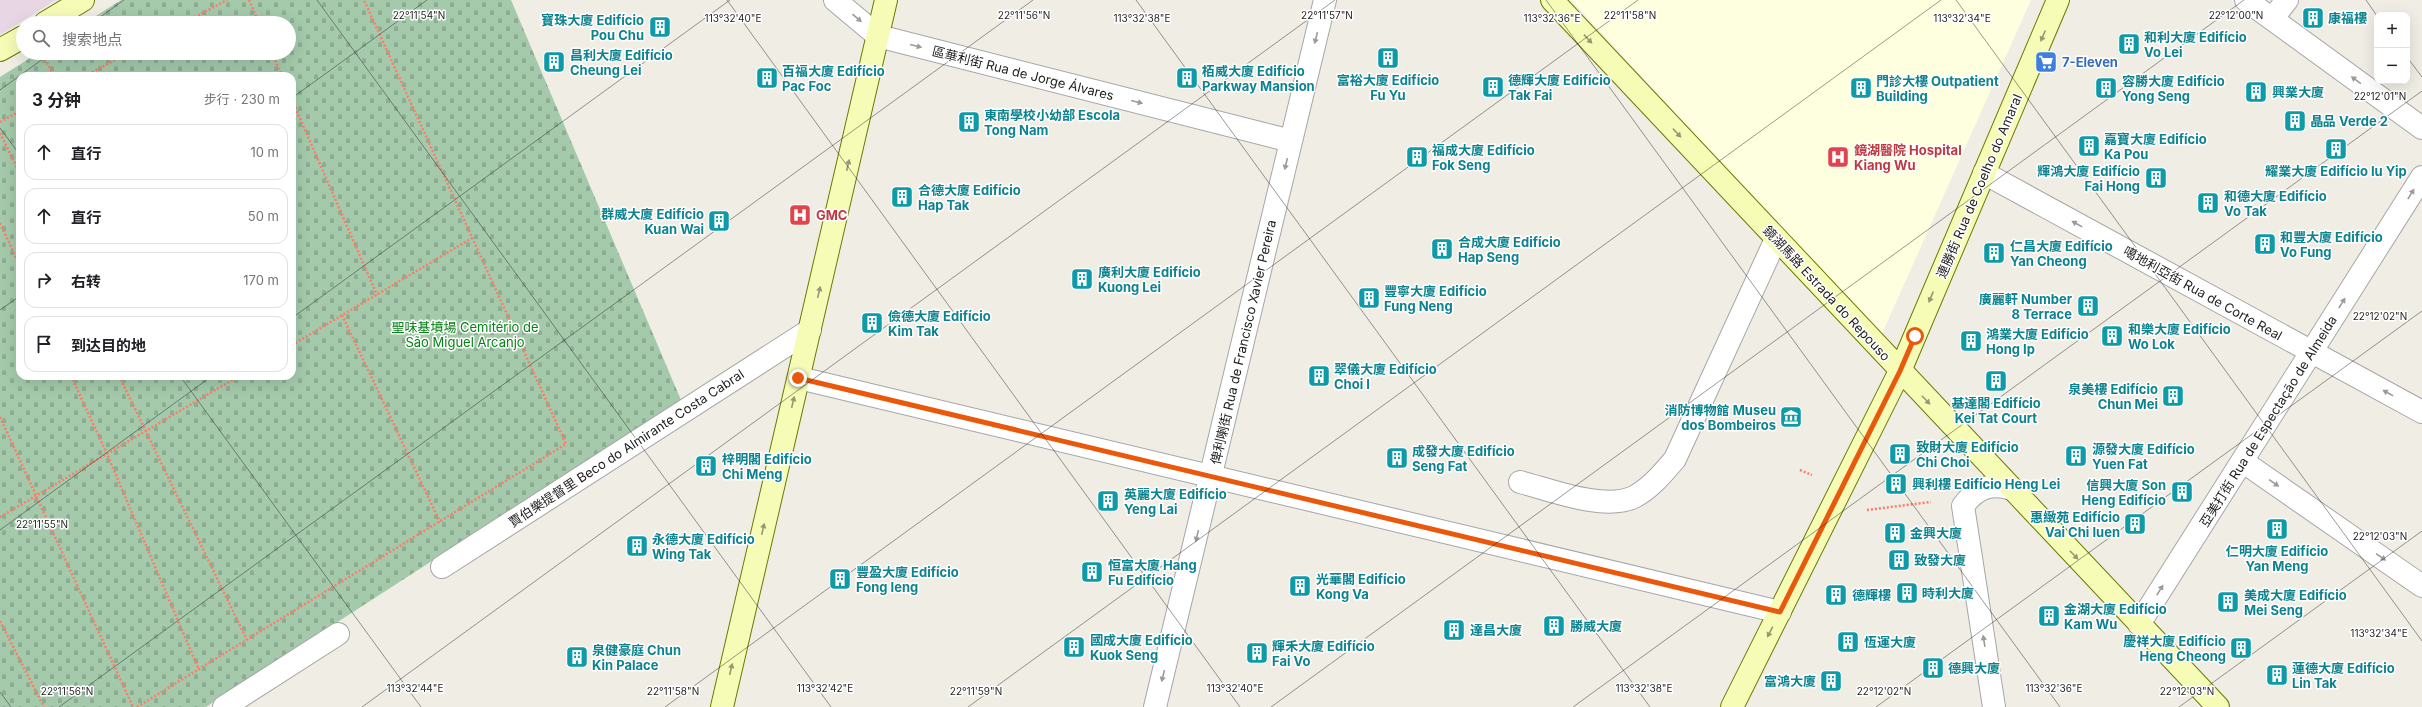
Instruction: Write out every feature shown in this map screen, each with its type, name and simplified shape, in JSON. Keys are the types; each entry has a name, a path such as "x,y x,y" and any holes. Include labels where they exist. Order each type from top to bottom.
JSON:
{"street":[{"path":"57,16 83,0"},
{"name":"區華利街 Rua de Jorge Álvares","path":"835,0 878,36 1291,141"},
{"path":"722,707 886,0"},
{"name":"俾利喇街 Rua de Francisco Xavier Pereira","path":"1155,707 1325,0"},
{"name":"鏡湖馬路 Estrada do Repouso","path":"1552,0 2218,707"},
{"path":"2246,0 2422,128"},
{"path":"2272,18 2287,0"},
{"name":"連勝街 Rua de Coelho do Amaral","path":"1732,707 1900,371 2054,3"},
{"path":"0,50 16,40"},
{"name":"噶地利亞街 Rua de Corte Real","path":"1984,173 2422,412"},
{"name":"亞美打街 Rua de Espectação de Almeida","path":"2139,624 2422,177"},
{"path":"1520,482 1595,500 1614,502 1634,497 1657,480 1675,459 1776,239"},
{"name":"賈伯樂提督里 Beco do Almirante Costa Cabral","path":"442,567 810,330"},
{"path":"798,378 1780,612"},
{"path":"2242,461 2422,586"},
{"path":"1994,707 1963,506 1978,490 1989,486 2001,485 2012,489"},
{"path":"224,707 338,634"}],"path":[{"path":"197,16 227,0"},
{"path":"249,0 256,16"},
{"path":"138,707 566,444 364,0"},
{"path":"45,60 52,72"},
{"path":"92,72 115,60"},
{"path":"275,60 280,72"},
{"path":"296,109 377,295"},
{"path":"0,122 16,113"},
{"path":"0,133 16,166"},
{"path":"0,223 16,257"},
{"path":"296,343 472,238"},
{"path":"342,315 440,522"},
{"path":"73,380 107,454 199,670"},
{"path":"121,380 247,640"},
{"path":"0,517 233,380"},
{"path":"0,418 37,495 133,707"},
{"path":"1828,515 1970,497"},
{"path":"0,622 44,707"}],"shaded area":[{"path":"0,0 56,0 30,16 16,16 16,25 0,35"},
{"name":"鏡湖醫院 Hospital Kiang Wu","path":"1571,0 2031,0 1881,336"}],"green space":[{"name":"聖味基墳場 Cemitério de São Miguel Arcanjo","path":"121,0 511,0 681,400 206,707 0,707 0,77 27,60 296,60 296,16 96,16"}],"place":[{"name":"康福樓","path":"2313,18"},
{"name":"寶珠大廈 Edifício Pou Chu","path":"660,27"},
{"name":"和利大廈 Edifício Vo Lei","path":"2129,44"},
{"name":"富裕大廈 Edifício Fu Yu","path":"1388,58"},
{"name":"昌利大廈 Edifício Cheung Lei","path":"554,62"},
{"name":"7-Eleven","path":"2046,62"},
{"name":"百福大廈 Edifício Pac Foc","path":"767,78"},
{"name":"栢威大廈 Edifício Parkway Mansion","path":"1187,78"},
{"name":"德輝大廈 Edifício Tak Fai","path":"1493,87"},
{"name":"門診大樓 Outpatient Building","path":"1861,88"},
{"name":"容勝大廈 Edifício Yong Seng","path":"2106,88"},
{"name":"興業大廈","path":"2256,92"},
{"name":"晶品 Verde 2","path":"2295,121"},
{"name":"東南學校小幼部 Escola Tong Nam","path":"969,122"},
{"name":"嘉寶大廈 Edifício Ka Pou","path":"2089,146"},
{"name":"耀業大廈 Edifício Iu Yip","path":"2336,149"},
{"name":"福成大廈 Edifício Fok Seng","path":"1417,157"},
{"name":"鏡湖醫院 Hospital Kiang Wu","path":"1838,157"},
{"name":"輝鴻大廈 Edifício Fai Hong","path":"2156,178"},
{"name":"合德大廈 Edifício Hap Tak","path":"902,197"},
{"name":"和德大廈 Edifício Vo Tak","path":"2208,203"},
{"name":"GMC","path":"800,215"},
{"name":"群威大廈 Edifício Kuan Wai","path":"719,221"},
{"name":"和豐大廈 Edifício Vo Fung","path":"2265,244"},
{"name":"合成大廈 Edifício Hap Seng","path":"1442,249"},
{"name":"仁昌大廈 Edifício Yan Cheong","path":"1994,253"},
{"name":"廣利大廈 Edifício Kuong Lei","path":"1082,279"},
{"name":"豐寧大廈 Edifício Fung Neng","path":"1369,298"},
{"name":"廣麗軒 Number 8 Terrace","path":"2088,306"},
{"name":"儉德大廈 Edifício Kim Tak","path":"872,323"},
{"name":"和樂大廈 Edifício Wo Lok","path":"2112,336"},
{"name":"鴻業大廈 Edifício Hong Ip","path":"1971,341"},
{"name":"翠儀大廈 Edifício Choi I","path":"1319,376"},
{"name":"基達閣 Edifício Kei Tat Court","path":"1996,381"},
{"name":"泉美樓 Edifício Chun Mei","path":"2173,396"},
{"name":"消防博物館 Museu dos Bombeiros","path":"1791,417"},
{"name":"致財大廈 Edifício Chi Choi","path":"1900,454"},
{"name":"源發大廈 Edifício Yuen Fat","path":"2076,456"},
{"name":"成發大廈 Edifício Seng Fat","path":"1397,458"},
{"name":"梓明閣 Edifício Chi Meng","path":"706,466"},
{"name":"興利樓 Edifício Heng Lei","path":"1896,484"},
{"name":"信興大廈 Son Heng Edifício","path":"2182,492"},
{"name":"英麗大廈 Edifício Yeng Lai","path":"1108,501"},
{"name":"惠緻苑 Edifício Vai Chi Iuen","path":"2135,524"},
{"name":"仁明大廈 Edifício Yan Meng","path":"2277,529"},
{"name":"金興大廈","path":"1895,533"},
{"name":"永德大廈 Edifício Wing Tak","path":"637,546"},
{"name":"致發大廈","path":"1899,560"},
{"name":"恒富大廈 Hang Fu Edifício","path":"1092,572"},
{"name":"豐盈大廈 Edifício Fong Ieng","path":"840,579"},
{"name":"光華閣 Edifício Kong Va","path":"1300,586"},
{"name":"時利大廈","path":"1907,593"},
{"name":"德輝樓","path":"1836,595"},
{"name":"美成大廈 Edifício Mei Seng","path":"2228,602"},
{"name":"金湖大廈 Edifício Kam Wu","path":"2049,616"},
{"name":"勝威大廈","path":"1554,626"},
{"name":"達昌大廈","path":"1454,630"},
{"name":"恆運大廈","path":"1848,642"},
{"name":"國成大廈 Edifício Kuok Seng","path":"1074,647"},
{"name":"慶祥大廈 Edifício Heng Cheong","path":"2241,648"},
{"name":"輝禾大廈 Edifício Fai Vo","path":"1257,653"},
{"name":"泉健豪庭 Chun Kin Palace","path":"577,657"},
{"name":"德興大廈","path":"1933,668"},
{"name":"蓮德大廈 Edifício Lin Tak","path":"2277,675"},
{"name":"富鴻大廈","path":"1831,681"}],"route":[{"path":"798,378 1780,612 1900,371 1915,336"}]}
